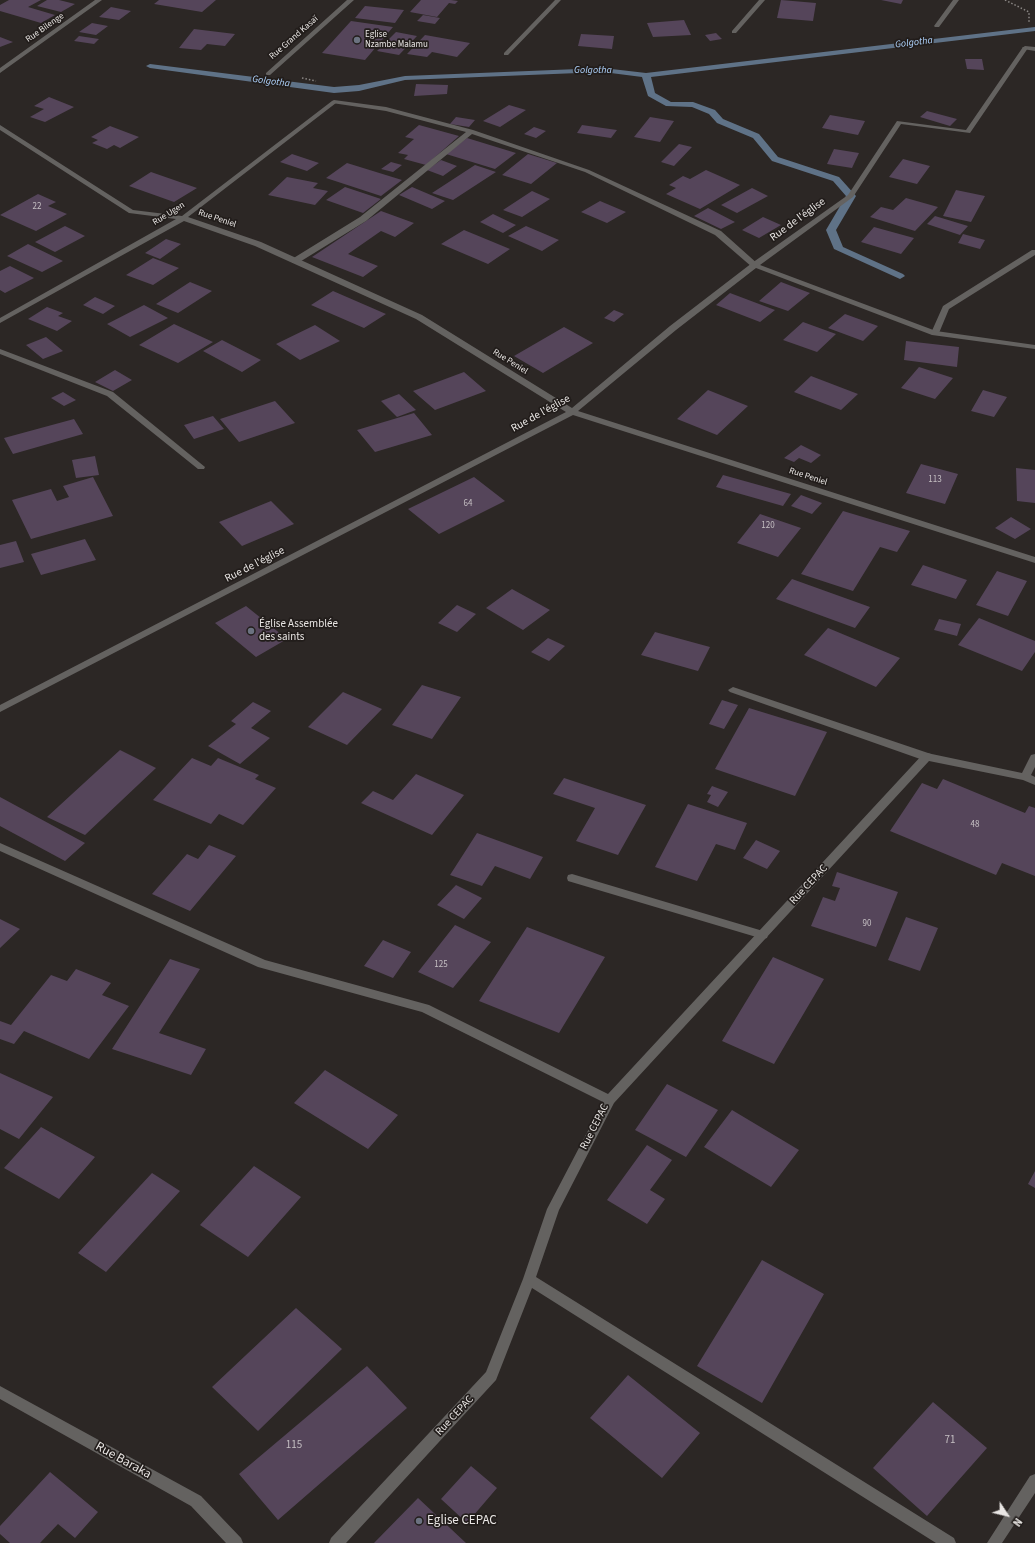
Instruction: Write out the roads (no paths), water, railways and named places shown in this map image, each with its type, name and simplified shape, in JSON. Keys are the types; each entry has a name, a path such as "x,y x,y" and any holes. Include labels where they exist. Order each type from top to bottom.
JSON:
{"street":[{"name":"Rue Bilenge","path":"0,71 100,0"},
{"name":"Rue Grand Kasaï","path":"268,74 351,0"},
{"path":"506,54 558,0"},
{"path":"734,32 762,0"},
{"path":"937,26 956,0"},
{"name":"Rue de l'église","path":"0,709 572,412 673,328 755,265 851,196 899,122 968,132 1025,48 1035,49"},
{"name":"Rue Ugen","path":"0,321 183,218 334,102 386,109 470,131"},
{"name":"Rue Peniel","path":"0,127 131,212 183,218 258,244 419,317 572,412 1035,560"},
{"path":"295,261 363,219 470,131 587,171 718,233 755,265 935,333 1035,347"},
{"path":"935,333 946,308 1035,252"},
{"path":"0,351 110,394 201,467"},
{"path":"733,690 927,757 1030,779 1035,758"},
{"name":"Rue CEPAC","path":"336,1543 491,1376 529,1279 553,1209 610,1100 927,757"},
{"path":"0,847 262,964 425,1008 610,1100"},
{"path":"572,878 763,935"},
{"path":"529,1279 949,1543"},
{"name":"Rue Baraka","path":"0,1392 196,1501 236,1543"},
{"path":"994,1543 1035,1481"}],"waterway":[{"name":"Golgotha","path":"646,75 1035,29"},
{"name":"Golgotha","path":"150,66 334,90 359,88 405,78 603,70 646,75"},
{"path":"646,75 651,94 669,104 693,105 712,112 720,121 756,136 775,159 836,179 851,196 831,230 839,249 900,276"}],"place":[{"name":"Eglise Nzambe Malamu","path":"357,40"},
{"name":"Église Assemblée des saints","path":"251,631"},
{"name":"Eglise CEPAC","path":"419,1521"}]}
